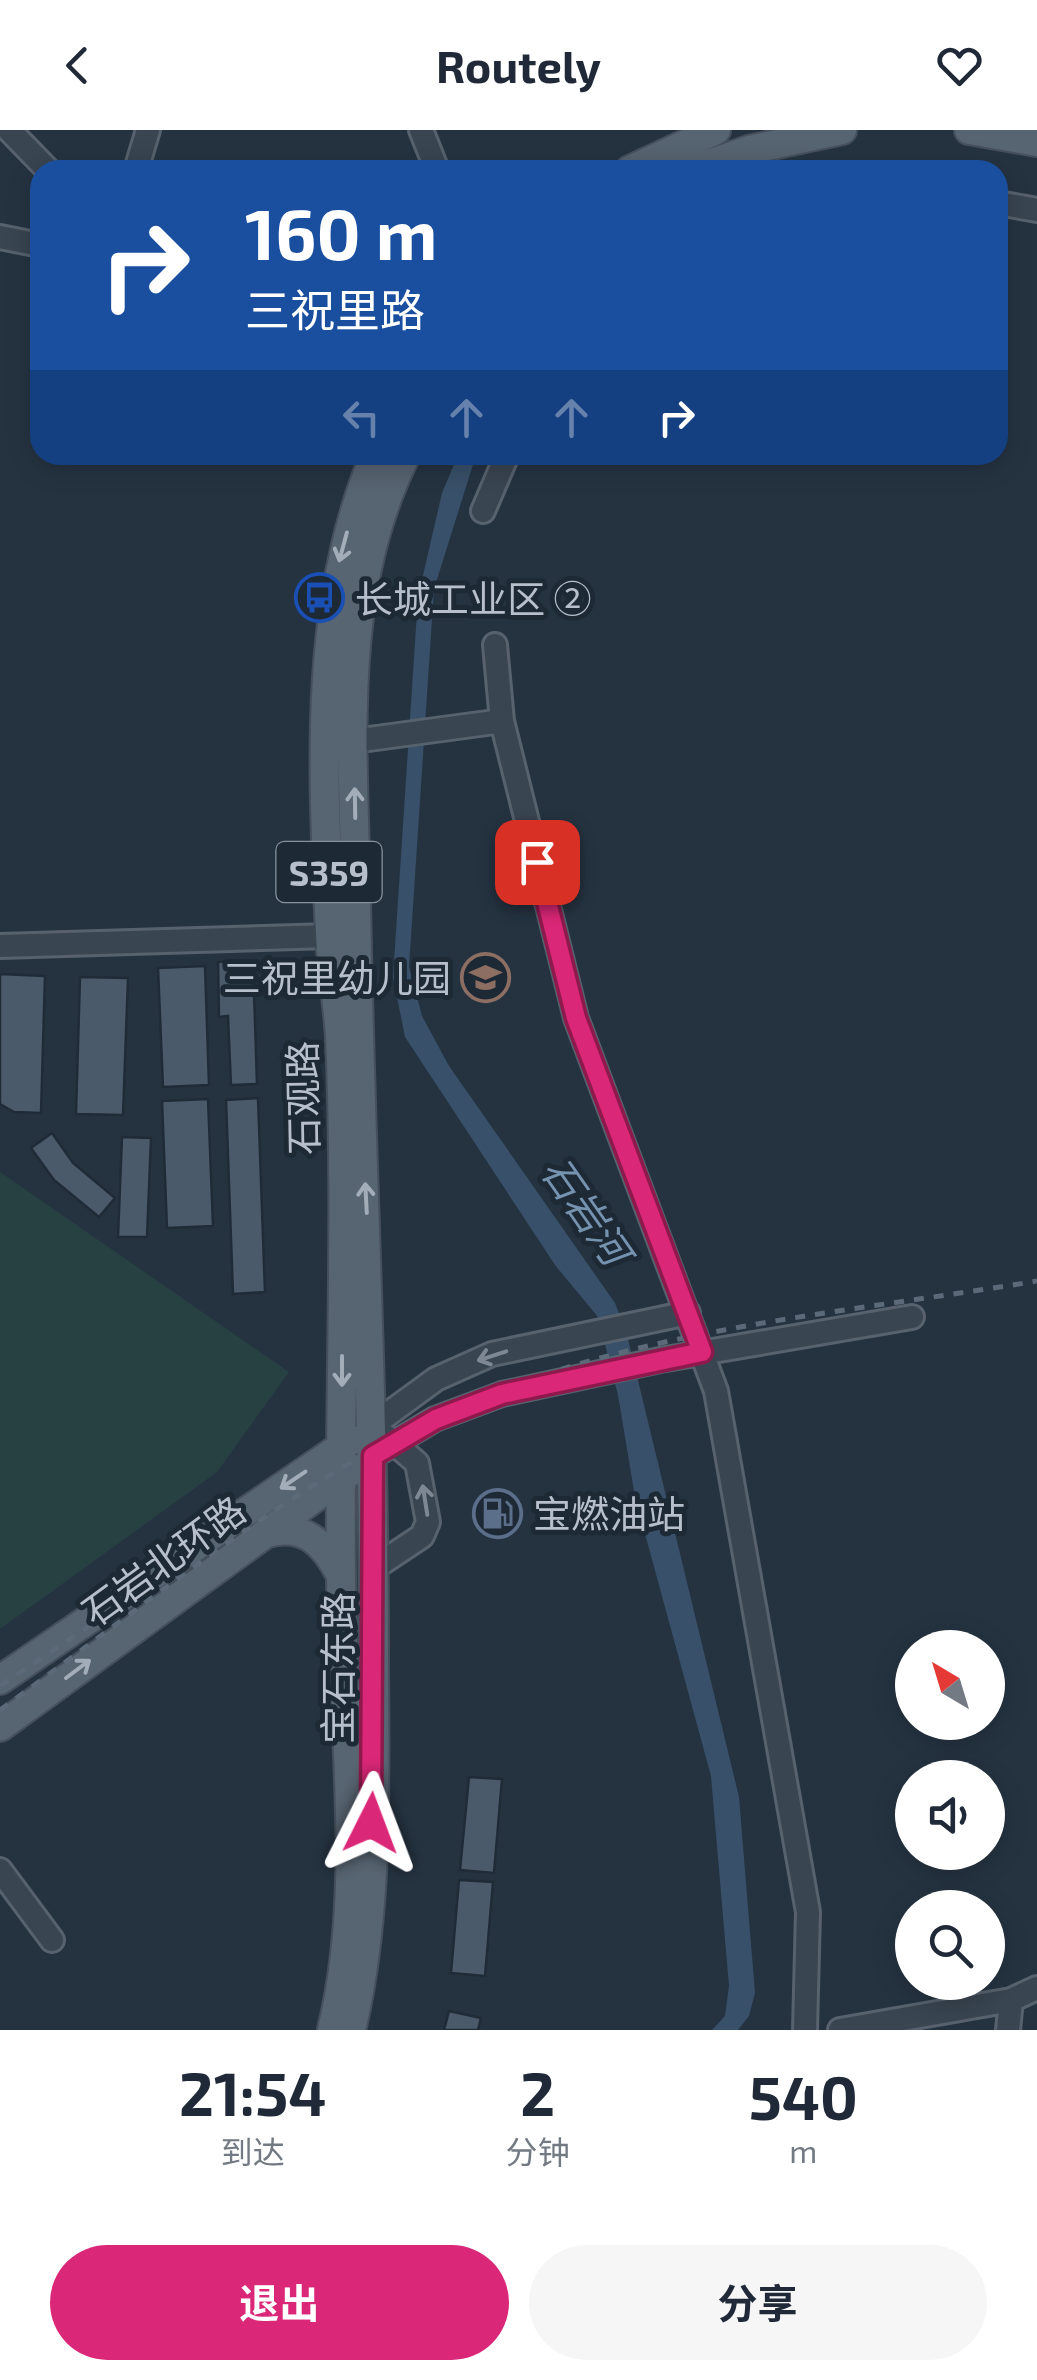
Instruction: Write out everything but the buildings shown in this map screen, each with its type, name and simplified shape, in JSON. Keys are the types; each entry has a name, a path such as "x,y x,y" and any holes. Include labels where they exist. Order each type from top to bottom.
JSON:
{"main road":[{"path":"643,160 673,138 716,130"},
{"path":"752,160 842,130"},
{"path":"969,130 1037,142"},
{"name":"石观路","path":"342,1446 340,1035 330,936 329,632 336,573 353,509 370,465"},
{"name":"石观路","path":"373,1425 358,1034 356,654 364,585 378,524 402,465"},
{"name":"石岩北环路","path":"0,1680 373,1425"},
{"name":"宝石东路","path":"351,2030 366,1939 374,1746 374,1568 384,1450 373,1425"},
{"name":"宝石东路","path":"332,2030 346,1934 348,1862 342,1446"},
{"name":"石岩北环路","path":"0,1728 258,1536 384,1450"},
{"path":"258,1536 284,1529 306,1533 329,1554 341,1576"}],"street":[{"path":"9,130 38,160"},
{"path":"139,160 148,130"},
{"path":"421,130 434,160"},
{"path":"1008,205 1037,210"},
{"path":"0,234 30,234"},
{"path":"0,234 30,242"},
{"path":"483,510 503,465"},
{"path":"495,645 502,720 576,1018 716,1391 808,1912 805,2030"},
{"path":"354,741 502,720"},
{"path":"0,946 330,936"},
{"path":"373,1425 436,1379 492,1354 688,1314"},
{"path":"384,1450 471,1404 594,1373 912,1317"},
{"path":"374,1568 428,1528 417,1464 384,1450"},
{"path":"0,1870 52,1940"},
{"path":"840,2030 1011,2000 1037,1988"},
{"path":"1008,2030 1011,2000"}],"green space":[{"path":"0,1172 289,1372 217,1472 0,1629"}],"water":[{"path":"454,465 473,465 434,589 409,967 422,1016 449,1066 615,1303 627,1335 739,1797 755,1993 749,2016 738,2030 712,2030 725,2016 729,1986 711,1776 635,1497 618,1395 598,1317 555,1265 405,1037 393,977 418,597 442,493"}],"railway":[{"path":"0,1710 282,1506 401,1435 461,1406 600,1358 672,1341 744,1326 1037,1281"},
{"path":"0,1686 149,1586"}],"place":[{"name":"长城工业区 ②","path":"320,598"},
{"name":"三祝里幼儿园","path":"486,977"},
{"name":"宝燃油站","path":"498,1513"}],"route":[{"path":"371,1823 373,1456 436,1419 502,1394 702,1352 576,1018 537,862"}],"water label":[{"name":"石岩河","path":"587,1210"}]}
